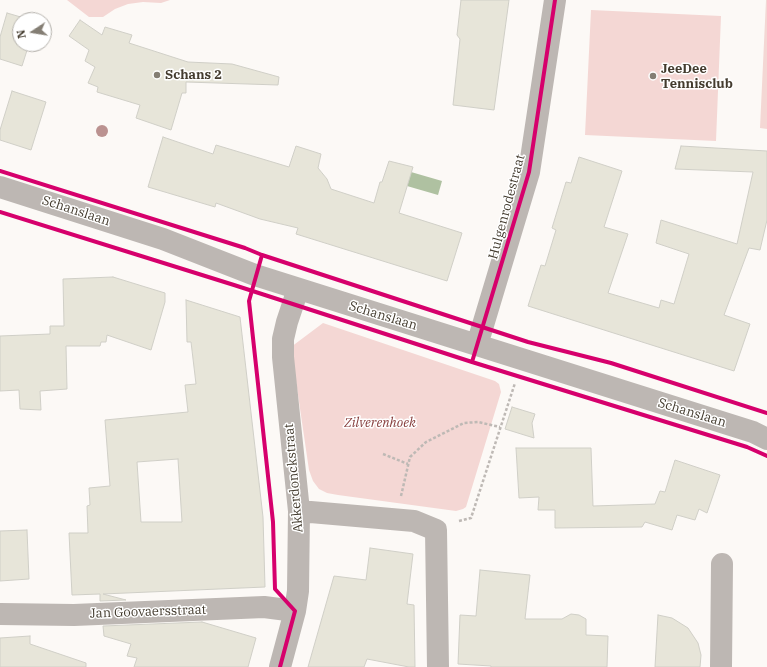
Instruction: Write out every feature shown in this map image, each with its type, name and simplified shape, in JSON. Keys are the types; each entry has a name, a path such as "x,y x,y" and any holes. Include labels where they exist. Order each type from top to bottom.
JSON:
{"street":[{"name":"Hulgenrodestraat","path":"477,345 529,172 555,0"},
{"name":"Schanslaan","path":"0,187 163,239 240,270 298,289 753,432 767,438"},
{"name":"Akkerdonckstraat","path":"280,667 295,611 298,591 299,511 283,357 284,334 298,289"},
{"path":"299,511 414,521 436,530 438,667"},
{"path":"721,667 722,564"},
{"name":"Jan Goovaersstraat","path":"0,614 74,615 264,607 295,611"}],"path":[{"path":"436,530 471,518 522,360"},
{"path":"396,520 410,457 426,442 464,423 478,422 500,427"},
{"path":"383,454 408,464"}],"green space":[{"path":"67,0 170,0 161,3 143,2 128,4 115,9 103,17 89,17"},
{"path":"767,0 767,129 760,128"},
{"name":"JeeDee Tennisclub","path":"591,10 721,16 716,141 585,135"},
{"name":"Zilverenhoek","path":"323,323 495,381 499,384 501,392 466,507 456,511 338,495 327,493 319,489 313,481 309,470 291,347"}],"shaded area":[{"path":"411,172 442,181 438,195 407,186"}],"building":[{"path":"461,0 509,0 494,110 453,105 460,39 457,35"},
{"path":"7,13 12,14 12,52 26,52 22,66 0,59 0,37"},
{"name":"Schans 2","path":"80,20 102,35 105,27 132,35 129,43 188,62 232,64 279,77 278,85 186,82 186,93 182,93 171,130 136,118 140,105 97,92 98,87 88,83 95,67 85,61 89,50 69,36"},
{"path":"12,91 46,102 31,150 0,140 0,130"},
{"path":"163,137 213,154 216,145 289,167 296,146 321,154 318,168 327,179 331,189 374,203 380,182 382,182 389,161 413,167 399,213 462,233 447,281 296,234 298,228 260,219 216,203 215,207 148,187"},
{"path":"681,146 767,151 767,220 760,250 749,248 724,315 750,324 734,371 528,306 541,265 545,266 556,230 552,228 566,182 571,183 579,157 622,171 604,227 628,234 608,293 659,308 661,300 674,304 689,254 656,243 661,220 737,244 753,172 675,169"},
{"path":"113,277 165,293 165,302 151,350 107,335 106,342 101,342 100,346 66,346 67,389 40,391 41,410 20,409 19,390 0,391 0,336 50,334 50,326 64,326 63,279"},
{"path":"186,300 240,317 263,517 265,587 103,594 126,600 100,601 100,594 72,595 69,533 88,533 87,506 90,505 89,488 110,486 105,420 188,412 185,385 196,384 191,342 187,342","holes":["178,459 182,522 141,522 137,462"]},
{"path":"512,407 535,414 532,423 534,438 505,429"},
{"path":"516,448 591,448 593,506 655,504 660,491 665,492 675,460 720,475 707,513 699,509 695,520 677,515 672,530 645,522 642,527 555,528 555,510 538,510 539,497 519,498"},
{"path":"27,530 29,579 0,581 0,531"},
{"path":"370,548 413,554 407,604 414,605 415,667 367,659 364,667 308,667 334,576 366,580"},
{"path":"480,570 530,575 525,619 562,619 571,614 579,615 586,619 586,635 608,636 607,667 491,667 458,664 460,615 476,616"},
{"path":"658,615 672,618 688,628 698,643 701,655 700,667 655,667"},
{"path":"202,622 256,638 248,667 134,667 137,658 127,656 131,644 104,636 103,626"},
{"path":"30,636 30,644 86,663 86,667 0,667 0,638"}],"cycle path":[{"path":"472,362 529,172 555,0"},
{"path":"0,171 245,248 262,255 528,342 611,363 767,413"},
{"path":"0,212 234,285 472,362 747,447 767,456"},
{"path":"262,255 249,301 273,522 275,589 295,611 280,667"}],"place":[{"name":"Schans 2","path":"157,75"},
{"name":"JeeDee Tennisclub","path":"653,76"}]}
